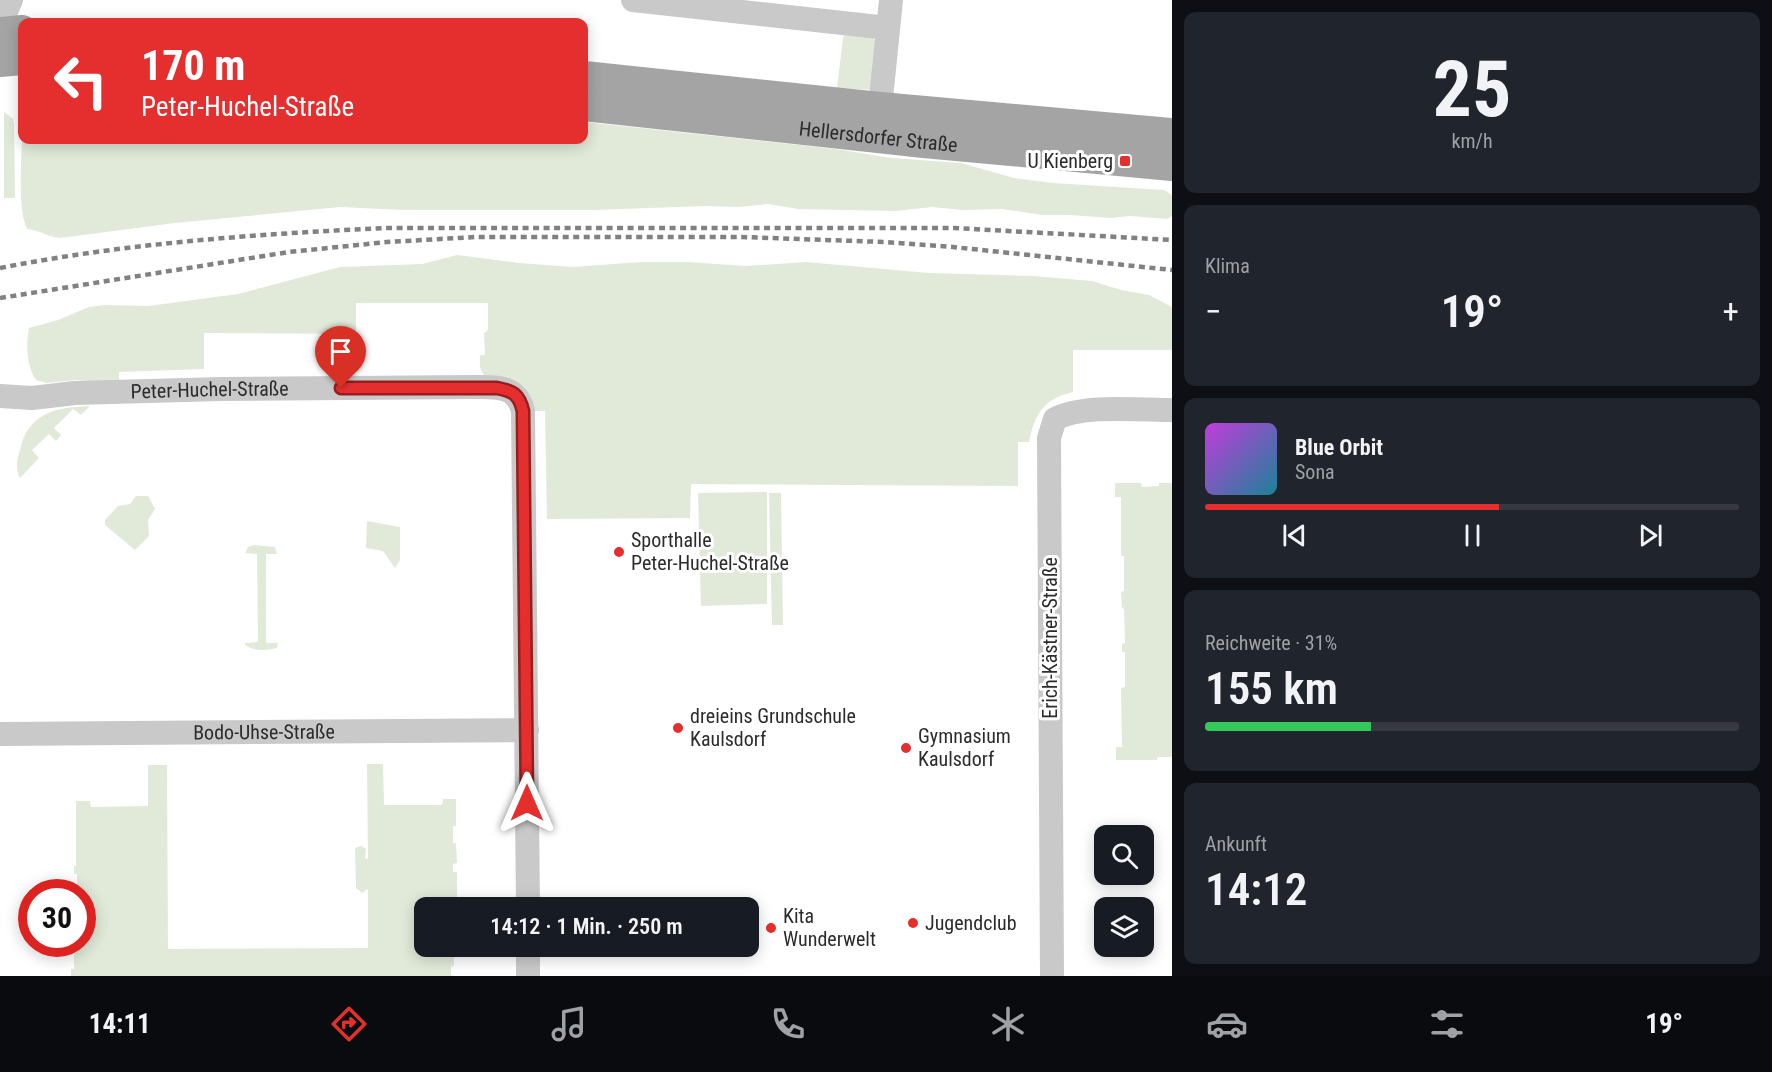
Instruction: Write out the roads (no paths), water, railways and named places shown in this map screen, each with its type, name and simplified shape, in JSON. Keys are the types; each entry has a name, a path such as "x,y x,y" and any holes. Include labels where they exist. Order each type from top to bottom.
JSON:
{"main road":[{"path":"0,33 18,31"},
{"path":"0,61 18,59"},
{"name":"Hellersdorfer Straße","path":"588,78 1172,165"},
{"name":"Hellersdorfer Straße","path":"588,105 879,122 1172,134"}],"street":[{"path":"0,25 11,0"},
{"path":"633,0 888,28"},
{"path":"879,122 891,0"},
{"name":"Peter-Huchel-Straße","path":"0,396 32,398 75,393 230,389 475,387 510,391 520,400 523,411 528,897"},
{"name":"Erich-Kästner-Straße","path":"1052,976 1049,438 1055,419 1066,414 1092,411 1172,410"},
{"name":"Bodo-Uhse-Straße","path":"0,734 527,730"},
{"path":"528,957 528,976"}],"railway":[{"path":"0,268 96,252 192,241 386,228 954,228 1172,240"},
{"path":"0,298 289,252 387,242 476,237 741,237 885,242 1172,270"}],"place":[{"name":"U Kienberg","path":"1125,161"},
{"name":"Sporthalle Peter-Huchel-Straße","path":"619,552"},
{"name":"dreieins Grundschule Kaulsdorf","path":"678,728"},
{"name":"Gymnasium Kaulsdorf","path":"906,748"},
{"name":"Jugendclub","path":"913,923"},
{"name":"Kita Wunderwelt","path":"771,928"}]}
